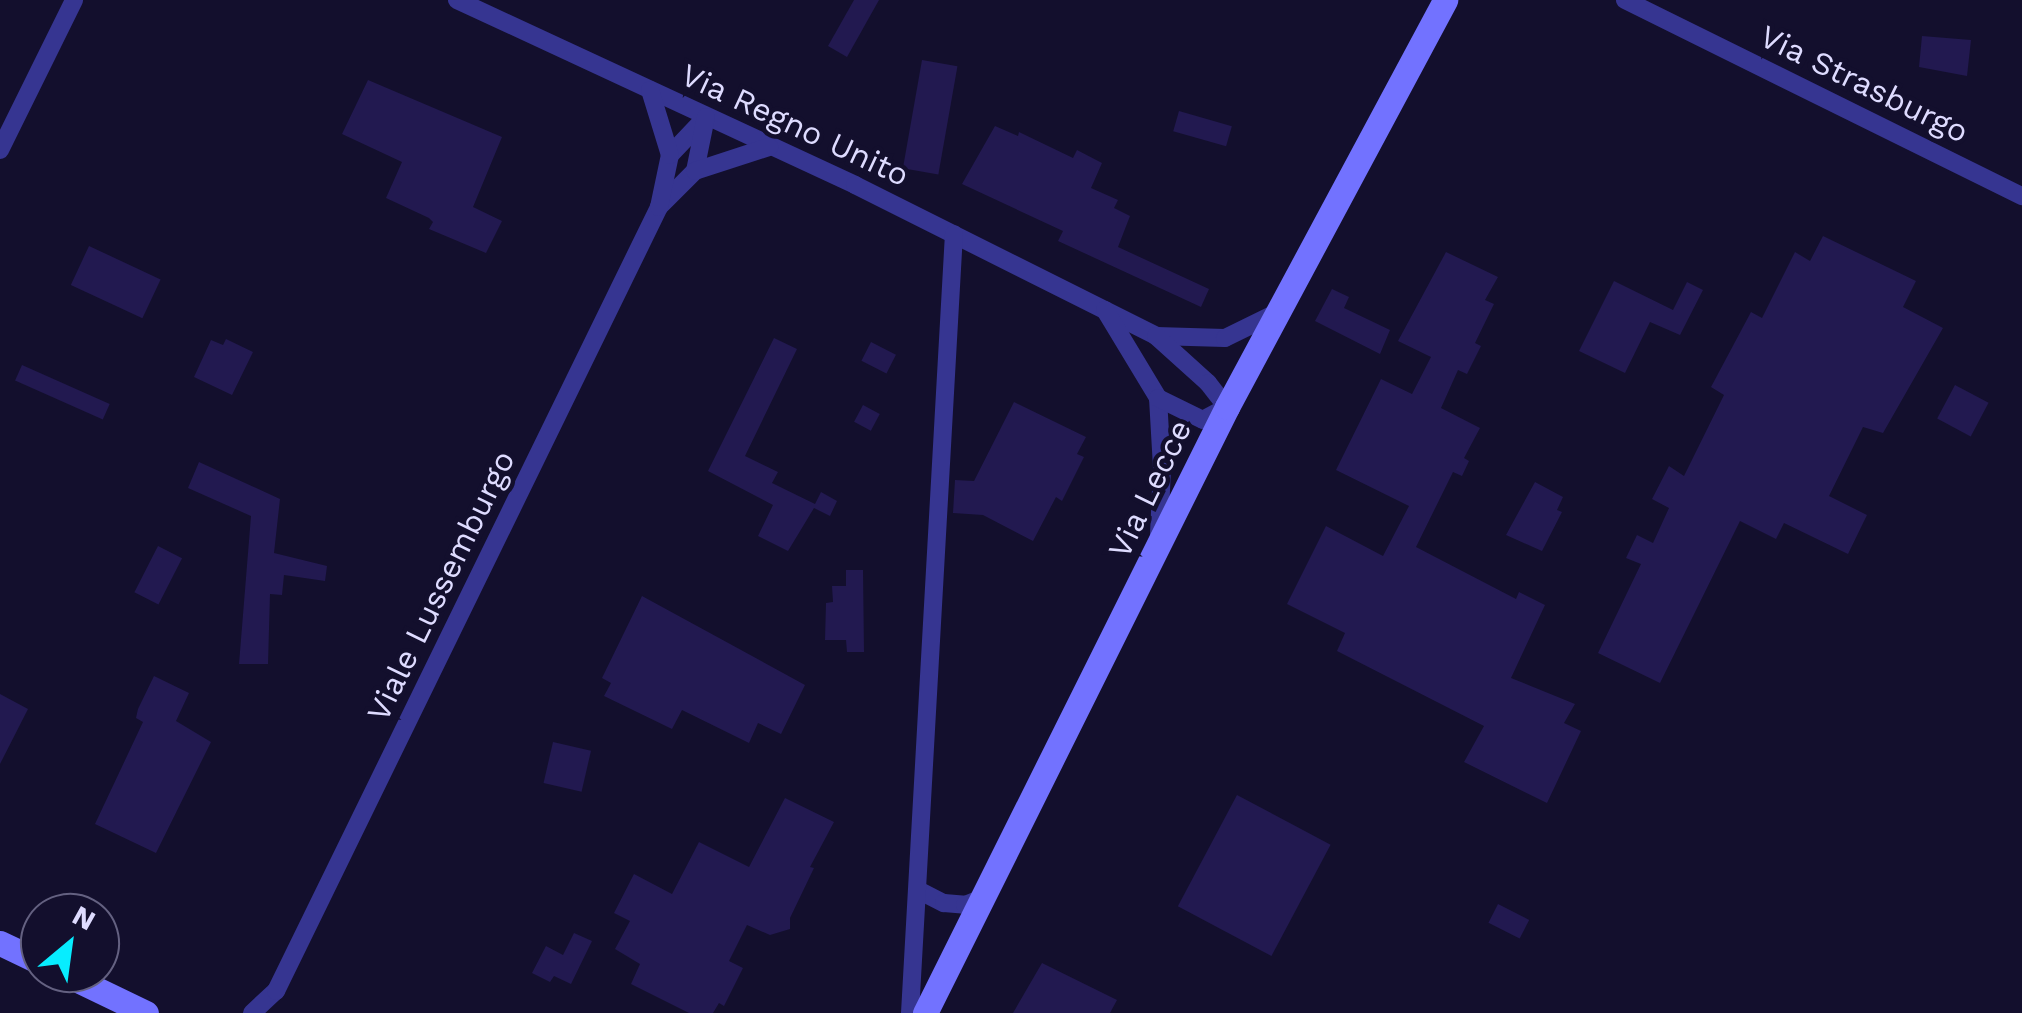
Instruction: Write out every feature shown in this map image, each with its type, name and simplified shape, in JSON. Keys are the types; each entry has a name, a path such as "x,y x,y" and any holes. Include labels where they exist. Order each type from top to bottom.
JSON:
{"main road":[{"name":"Via Lecce","path":"925,1013 1227,407 1445,0"},
{"path":"104,993 146,1013"}],"street":[{"path":"0,150 74,0"},
{"name":"Via Regno Unito","path":"458,0 954,234 1156,336"},
{"name":"Via Strasburgo","path":"1625,0 2022,196"},
{"path":"650,90 670,155 659,208"},
{"path":"670,155 706,117"},
{"path":"695,171 706,117"},
{"path":"659,208 695,171 770,147"},
{"name":"Viale Lussemburgo","path":"276,990 659,208"},
{"path":"910,1013 954,234"},
{"path":"1105,309 1158,398 1162,468 1158,548"},
{"path":"1156,336 1225,338 1277,313"},
{"path":"1156,336 1208,383 1227,407 1203,420 1158,398"},
{"path":"918,890 944,903 964,905 982,898"},
{"path":"252,1013 276,990"},
{"path":"275,1013 276,990"}],"building":[{"path":"854,0 879,0 847,57 828,46"},
{"path":"1922,36 1971,40 1967,76 1919,67"},
{"path":"922,60 957,66 938,175 903,168"},
{"path":"368,80 502,137 473,207 502,221 486,253 429,229 433,222 429,218 386,198 402,162 342,134"},
{"path":"1179,111 1232,126 1226,146 1173,131"},
{"path":"995,126 1018,136 1019,132 1073,158 1077,150 1102,163 1091,188 1118,200 1114,208 1130,216 1118,247 1209,289 1201,307 1058,241 1063,231 962,184"},
{"path":"1823,236 1916,281 1903,307 1943,328 1883,433 1863,427 1829,496 1867,515 1848,554 1784,523 1776,539 1740,521 1660,683 1598,653 1641,564 1626,558 1637,535 1653,543 1669,508 1652,499 1669,466 1684,476 1724,395 1711,387 1751,312 1762,318 1795,252 1810,261"},
{"path":"89,246 161,279 142,318 71,285"},
{"path":"1446,252 1498,277 1485,300 1494,304 1475,343 1481,346 1467,374 1458,370 1441,408 1480,428 1464,458 1469,461 1462,476 1453,472 1416,547 1516,599 1519,592 1545,605 1511,678 1575,704 1564,723 1581,731 1547,803 1464,762 1484,726 1337,651 1345,633 1287,604 1326,526 1383,556 1409,506 1336,470 1381,379 1412,394 1431,357 1398,341"},
{"path":"1614,281 1673,310 1687,282 1703,290 1680,335 1650,322 1625,373 1579,351"},
{"path":"1332,289 1349,297 1344,308 1390,330 1380,354 1315,321"},
{"path":"774,338 797,349 745,456 778,472 772,483 815,504 821,492 837,501 830,516 814,508 788,551 758,536 773,505 708,471"},
{"path":"226,339 253,352 232,395 194,377 211,340 223,345"},
{"path":"871,342 896,355 886,373 861,361"},
{"path":"22,365 110,404 103,420 15,381"},
{"path":"1955,385 1989,403 1971,436 1937,419"},
{"path":"1014,402 1086,437 1077,454 1084,457 1062,501 1056,497 1033,541 983,515 953,513 955,480 974,481"},
{"path":"863,405 880,414 871,431 854,422"},
{"path":"199,462 280,499 274,553 327,566 325,581 284,575 282,595 270,594 268,664 239,664 251,516 188,488"},
{"path":"1535,482 1563,497 1557,510 1562,512 1542,551 1506,535"},
{"path":"158,546 182,558 158,605 134,592"},
{"path":"846,570 863,570 864,652 847,652 846,640 825,640 826,603 833,602 832,586 846,586"},
{"path":"642,596 805,685 781,734 758,723 749,743 682,710 672,729 604,696 611,683 602,678"},
{"path":"154,676 189,693 176,721 211,742 156,853 95,824 143,722 136,718 138,709"},
{"path":"0,694 28,709 0,764"},
{"path":"553,742 591,751 582,792 544,783"},
{"path":"1237,795 1331,845 1271,956 1178,906"},
{"path":"785,798 834,822 810,867 814,868 790,918 790,929 770,935 747,925 729,961 743,968 724,1006 719,1003 713,1013 689,1013 631,984 640,964 615,949 630,921 614,913 634,874 672,894 699,842 749,867"},
{"path":"1498,904 1529,920 1520,939 1488,923"},
{"path":"574,933 592,941 571,984 554,976 550,982 532,973 546,946 563,955"},
{"path":"1042,963 1117,1000 1110,1013 1013,1013"}]}
